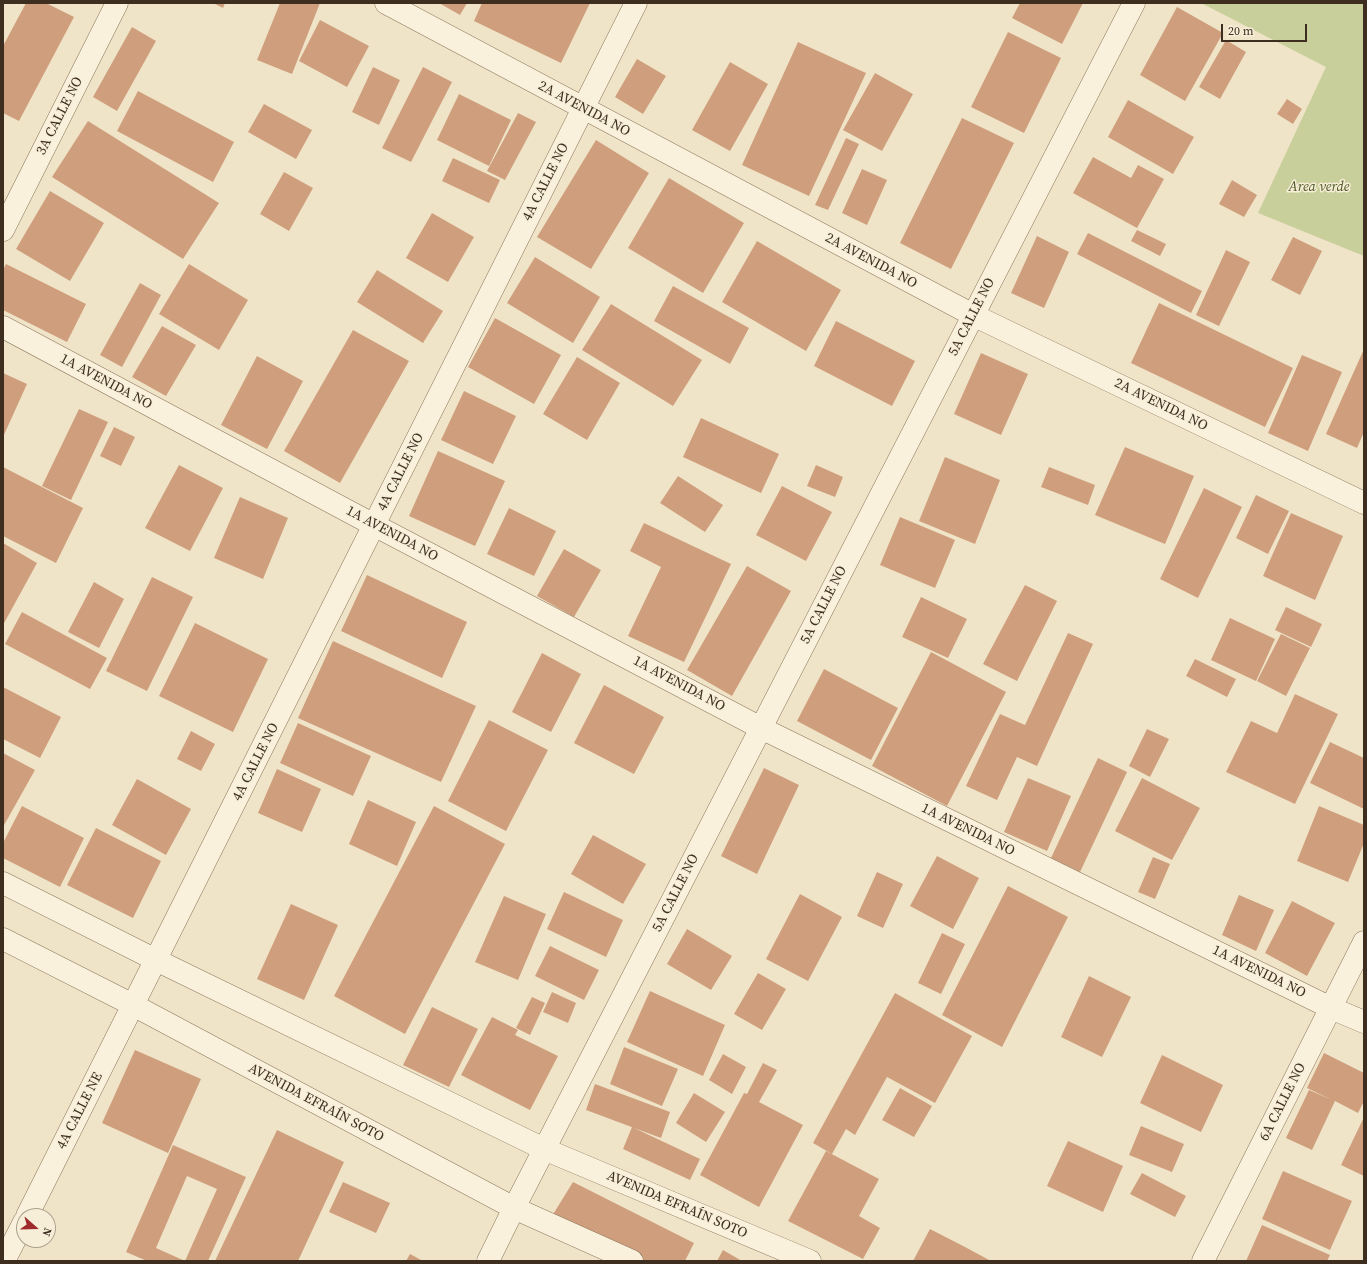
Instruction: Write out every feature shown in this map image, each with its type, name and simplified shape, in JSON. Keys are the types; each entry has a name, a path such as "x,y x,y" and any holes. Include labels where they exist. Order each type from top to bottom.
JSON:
{"street":[{"name":"3A CALLE NO","path":"3,230 117,3"},
{"name":"2A AVENIDA NO","path":"386,3 973,315 1364,503"},
{"name":"4A CALLE NO","path":"133,1005 636,3"},
{"name":"5A CALLE NO","path":"488,1261 544,1149 1134,3"},
{"name":"1A AVENIDA NO","path":"3,328 761,728 1331,1008 1364,1022"},
{"name":"AVENIDA EFRAÍN SOTO","path":"3,883 156,960 544,1149 810,1261"},
{"name":"AVENIDA EFRAÍN SOTO","path":"3,939 133,1005 514,1208 632,1261"},
{"name":"6A CALLE NO","path":"1203,1261 1364,942"},
{"name":"4A CALLE NE","path":"31,1208 133,1005"},
{"path":"4,1261 16,1238"}],"green space":[{"name":"Area verde","path":"1201,3 1364,3 1364,256 1258,213 1326,67"}],"building":[{"path":"26,3 46,3 74,17 19,121 3,113 3,46"},
{"path":"213,3 225,3 223,8"},
{"path":"280,3 320,3 292,74 257,60"},
{"path":"439,3 467,3 460,15"},
{"path":"482,3 590,3 561,63 474,21"},
{"path":"1020,3 1083,3 1062,44 1012,18"},
{"path":"1177,7 1223,33 1185,101 1140,75"},
{"path":"320,20 369,46 347,87 299,61"},
{"path":"132,27 156,41 117,111 93,97"},
{"path":"1008,32 1061,58 1024,133 971,107"},
{"path":"1226,40 1246,52 1220,99 1199,87"},
{"path":"798,42 866,73 809,196 742,165"},
{"path":"637,59 666,76 643,114 615,97"},
{"path":"730,62 768,84 730,151 692,130"},
{"path":"373,67 400,80 379,125 352,112"},
{"path":"423,67 452,82 411,162 382,148"},
{"path":"875,73 913,94 882,151 843,130"},
{"path":"138,91 234,142 213,182 117,131"},
{"path":"459,94 511,120 489,166 437,140"},
{"path":"1287,99 1302,109 1293,124 1277,114"},
{"path":"1128,100 1194,137 1173,174 1108,137"},
{"path":"264,104 312,130 296,159 248,132"},
{"path":"518,113 536,122 505,180 487,171"},
{"path":"962,118 1014,143 951,269 900,243"},
{"path":"88,121 219,203 183,259 52,177"},
{"path":"846,138 859,144 828,210 815,205"},
{"path":"596,140 649,173 591,269 537,237"},
{"path":"1093,157 1131,178 1138,165 1164,179 1137,228 1073,193"},
{"path":"453,158 500,180 489,203 442,181"},
{"path":"862,169 887,180 867,225 842,213"},
{"path":"284,172 313,188 289,231 260,214"},
{"path":"669,178 744,223 703,293 628,248"},
{"path":"1232,180 1257,195 1244,217 1219,204"},
{"path":"50,191 104,223 70,281 16,249"},
{"path":"432,213 474,237 448,282 406,258"},
{"path":"1137,230 1166,244 1160,256 1131,241"},
{"path":"1088,233 1202,291 1191,313 1077,254"},
{"path":"1037,236 1069,252 1044,308 1011,293"},
{"path":"1293,237 1322,251 1300,295 1271,280"},
{"path":"757,241 841,290 806,351 722,302"},
{"path":"1226,250 1250,262 1219,326 1196,315"},
{"path":"535,257 600,297 573,343 507,303"},
{"path":"6,264 86,304 67,342 3,310 3,270"},
{"path":"189,264 248,300 219,350 159,314"},
{"path":"377,270 443,311 423,343 357,302"},
{"path":"140,283 161,295 122,367 100,355"},
{"path":"673,286 749,328 730,364 654,321"},
{"path":"1159,303 1293,368 1265,427 1131,363"},
{"path":"611,304 702,360 673,406 582,350"},
{"path":"495,318 561,355 534,404 468,367"},
{"path":"836,321 915,361 892,406 814,366"},
{"path":"162,326 196,345 166,396 132,377"},
{"path":"353,330 409,361 340,483 284,451"},
{"path":"1364,349 1364,432 1357,448 1326,434"},
{"path":"981,353 1028,374 1001,435 954,414"},
{"path":"1302,355 1342,372 1308,451 1268,433"},
{"path":"257,356 303,381 267,449 221,425"},
{"path":"577,357 620,383 587,440 543,414"},
{"path":"3,373 27,384 3,437"},
{"path":"464,391 516,416 493,464 441,440"},
{"path":"79,409 108,422 71,500 42,486"},
{"path":"701,418 779,454 761,493 683,457"},
{"path":"114,427 135,437 121,466 100,456"},
{"path":"1125,447 1194,476 1165,544 1095,515"},
{"path":"438,451 505,481 475,546 409,516"},
{"path":"945,457 1000,480 975,544 919,521"},
{"path":"179,465 223,488 190,551 145,528"},
{"path":"816,465 843,477 835,497 807,486"},
{"path":"3,467 83,508 56,563 3,536"},
{"path":"1049,467 1095,485 1088,505 1041,487"},
{"path":"678,476 723,505 705,532 660,503"},
{"path":"782,486 832,512 806,561 756,535"},
{"path":"1204,488 1242,507 1198,598 1160,579"},
{"path":"1256,495 1289,511 1268,554 1236,538"},
{"path":"240,497 288,518 263,579 214,558"},
{"path":"509,508 556,531 534,576 487,554"},
{"path":"1291,513 1343,536 1315,600 1263,576"},
{"path":"900,517 955,540 935,588 880,565"},
{"path":"644,523 731,564 684,662 628,636 661,567 630,551"},
{"path":"3,543 37,563 3,625"},
{"path":"564,549 601,570 574,617 537,596"},
{"path":"747,566 791,591 732,696 687,670"},
{"path":"367,575 467,622 442,678 341,631"},
{"path":"152,577 193,597 147,691 106,671"},
{"path":"94,582 124,599 99,648 68,632"},
{"path":"1025,585 1057,601 1017,681 983,664"},
{"path":"921,597 967,619 948,658 902,637"},
{"path":"1286,607 1322,624 1311,647 1275,630"},
{"path":"22,612 107,658 90,689 5,644"},
{"path":"1230,618 1275,639 1256,681 1211,660"},
{"path":"195,623 268,659 233,732 159,696"},
{"path":"1068,633 1093,644 1037,766 1017,757 997,800 966,786 1000,714 1025,725"},
{"path":"1281,634 1310,648 1286,696 1257,681"},
{"path":"333,641 476,706 441,782 298,718"},
{"path":"931,652 1006,692 947,806 872,766"},
{"path":"542,653 581,674 551,732 512,712"},
{"path":"1195,659 1236,679 1227,697 1186,676"},
{"path":"824,669 898,708 871,760 797,721"},
{"path":"604,685 664,717 634,774 574,743"},
{"path":"3,687 61,717 40,758 3,739"},
{"path":"1295,694 1338,714 1295,804 1226,772 1251,721 1277,733"},
{"path":"489,720 548,750 506,831 448,801"},
{"path":"298,723 371,756 353,796 280,763"},
{"path":"1147,729 1169,739 1150,777 1129,766"},
{"path":"191,731 215,744 201,771 177,759"},
{"path":"1330,742 1364,758 1364,809 1310,783"},
{"path":"3,753 35,770 3,827"},
{"path":"1098,758 1127,772 1080,872 1051,858"},
{"path":"764,768 799,785 757,874 721,856"},
{"path":"277,769 321,789 302,832 258,813"},
{"path":"1028,778 1071,796 1047,851 1004,832"},
{"path":"1142,778 1200,808 1172,860 1115,831"},
{"path":"137,779 191,809 166,855 112,825"},
{"path":"368,800 416,822 397,866 349,844"},
{"path":"22,806 84,838 60,887 3,858 3,843"},
{"path":"434,806 505,844 405,1034 334,996"},
{"path":"1319,806 1364,825 1364,843 1348,882 1297,861"},
{"path":"96,828 161,861 133,918 67,885"},
{"path":"593,835 646,864 623,904 571,874"},
{"path":"937,856 979,878 953,929 910,906"},
{"path":"1153,857 1170,864 1155,899 1138,892"},
{"path":"877,872 903,884 883,928 857,916"},
{"path":"1008,886 1068,917 1002,1047 942,1015"},
{"path":"564,892 623,920 606,957 547,929"},
{"path":"800,894 842,917 808,981 766,959"},
{"path":"1239,895 1274,910 1256,951 1222,935"},
{"path":"504,896 546,914 518,980 475,962"},
{"path":"1292,901 1335,923 1307,976 1265,953"},
{"path":"291,904 338,925 304,1000 257,979"},
{"path":"687,929 732,956 711,990 667,964"},
{"path":"942,933 965,944 941,994 918,983"},
{"path":"550,946 599,970 584,1000 535,976"},
{"path":"758,973 786,989 762,1030 734,1014"},
{"path":"1089,976 1131,997 1102,1057 1061,1037"},
{"path":"650,991 725,1025 703,1076 627,1042"},
{"path":"552,992 576,1003 568,1023 543,1012"},
{"path":"895,993 972,1036 935,1103 887,1077 855,1135 846,1129 832,1154 813,1143"},
{"path":"532,997 545,1003 530,1035 516,1028"},
{"path":"432,1007 478,1029 449,1087 403,1065"},
{"path":"492,1017 518,1030 515,1035 558,1056 530,1110 461,1075"},
{"path":"624,1047 678,1069 662,1106 610,1084"},
{"path":"135,1050 201,1079 168,1153 102,1123"},
{"path":"1324,1053 1364,1073 1364,1101 1358,1113 1335,1101 1312,1150 1286,1138 1309,1090 1332,1100 1307,1088"},
{"path":"723,1054 746,1067 732,1094 709,1080"},
{"path":"1162,1055 1223,1085 1201,1132 1140,1103"},
{"path":"763,1063 777,1070 759,1102 803,1125 759,1207 700,1175 744,1093 747,1094"},
{"path":"595,1084 670,1112 661,1138 586,1110"},
{"path":"900,1088 932,1106 914,1137 882,1120"},
{"path":"694,1093 725,1112 706,1142 676,1123"},
{"path":"1364,1117 1364,1176 1341,1165"},
{"path":"1141,1126 1184,1144 1172,1172 1129,1155"},
{"path":"632,1127 700,1159 690,1180 623,1149"},
{"path":"277,1130 344,1162 298,1261 215,1261"},
{"path":"1068,1141 1123,1166 1103,1212 1047,1186"},
{"path":"173,1145 246,1177 208,1261 185,1261 147,1261 126,1252","holes":["187,1176 217,1189 185,1261 156,1248"]},
{"path":"826,1151 879,1179 859,1216 880,1228 863,1259 788,1221"},
{"path":"1283,1171 1352,1201 1330,1250 1262,1219"},
{"path":"1142,1173 1186,1196 1175,1217 1130,1194"},
{"path":"343,1182 390,1203 376,1233 329,1212"},
{"path":"573,1182 694,1243 685,1261 639,1261 552,1216"},
{"path":"1262,1225 1330,1255 1327,1261 1246,1261"},
{"path":"930,1229 965,1247 991,1261 913,1261"},
{"path":"723,1250 742,1261 717,1261"},
{"path":"410,1254 423,1261 406,1261"}]}
